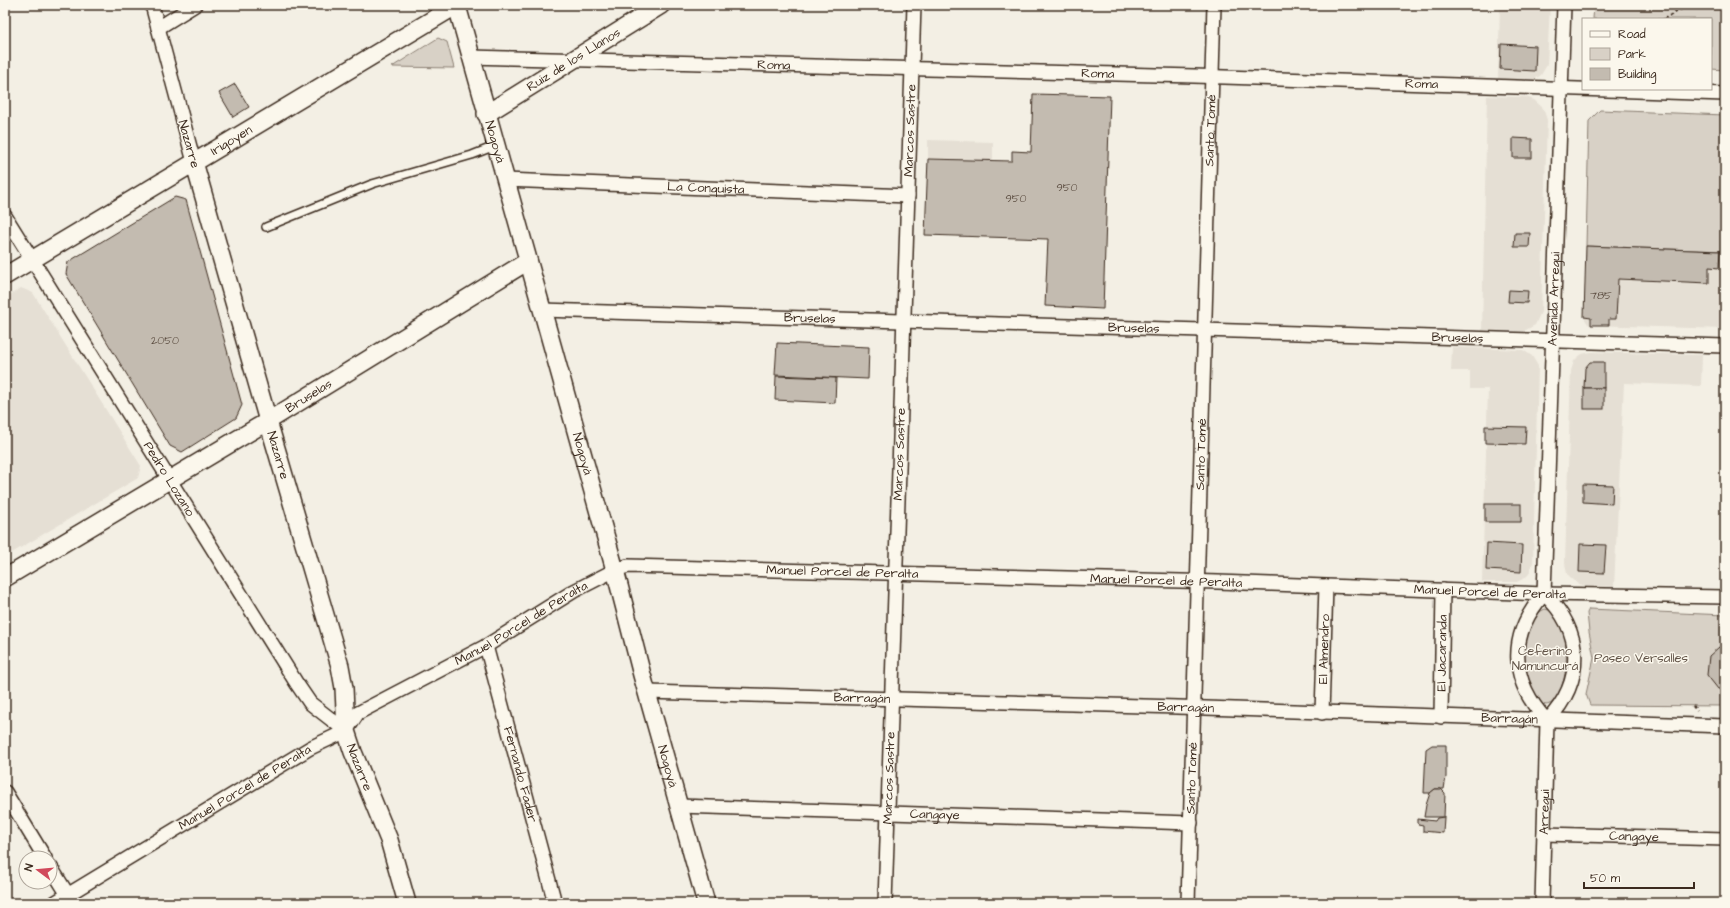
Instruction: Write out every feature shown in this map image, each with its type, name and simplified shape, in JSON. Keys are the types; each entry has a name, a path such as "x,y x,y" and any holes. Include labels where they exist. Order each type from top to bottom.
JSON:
{"street":[{"name":"Nazarre","path":"152,5 194,162 340,666 344,688 346,731 389,840 407,903"},
{"path":"158,28 195,5"},
{"name":"Nogoyá","path":"457,5 486,114 615,570 678,806 706,903"},
{"name":"Irigoyen","path":"5,276 457,5"},
{"name":"Ruiz de los Llanos","path":"486,114 661,5"},
{"name":"Marcos Sastre","path":"885,903 914,5"},
{"name":"Santo Tomé","path":"1188,903 1195,708 1197,582 1214,5"},
{"name":"Avenida Arregui","path":"1544,594 1564,5"},
{"name":"Roma","path":"471,57 912,68 1582,89"},
{"name":"Roma","path":"1616,90 1725,94"},
{"name":"La Conquista","path":"505,180 908,196"},
{"name":"Pedro Lozano","path":"5,216 33,259 168,480 310,703 346,731"},
{"name":"Bruselas","path":"5,578 268,421 528,261"},
{"name":"Bruselas","path":"542,310 1725,346"},
{"name":"Manuel Porcel de Peralta","path":"54,903 70,899 310,748 346,731 358,713 486,646 574,591 615,570 628,566 1197,582 1544,594 1725,597"},
{"name":"El Almendro","path":"1322,713 1326,586"},
{"name":"El Jacaranda","path":"1440,717 1443,590"},
{"path":"1544,594 1562,613 1568,625 1572,638 1575,664 1573,677 1566,695 1556,711 1547,721 1527,696 1521,681 1518,665 1518,649 1526,619 1534,605 1544,594"},
{"name":"Fernando Fader","path":"486,646 555,903"},
{"name":"Barragán","path":"647,692 1195,708 1725,726"},
{"name":"Arregui","path":"1542,903 1547,721"},
{"path":"5,792 40,850"},
{"name":"Cangaye","path":"678,806 1191,823"},
{"name":"Cangaye","path":"1544,834 1725,839"},
{"path":"58,879 70,899"}],"lane":[{"path":"266,228 372,184 495,146"}],"path":[{"path":"1666,18 1688,5"}],"shaded area":[{"path":"1500,5 1550,5 1547,65 1541,75 1535,79 1498,80"},
{"path":"1487,96 1526,97 1534,100 1543,108 1547,120 1541,312 1535,325 1522,332 1482,331"},
{"path":"1600,110 1725,115 1725,329 1591,325 1588,324 1584,318 1589,121"},
{"path":"928,140 993,142 993,161 928,159"},
{"path":"21,288 33,293 141,466 138,478 5,557 5,298"},
{"path":"1452,347 1523,350 1532,356 1538,366 1533,562 1529,574 1517,582 1482,582 1488,389 1470,389 1470,371 1451,371"},
{"path":"1591,352 1702,355 1701,386 1624,383 1614,587 1585,586 1577,583 1567,574 1565,563 1571,371 1574,361 1578,357 1582,354"}],"green space":[{"path":"1594,5 1725,5 1725,70 1712,69 1712,18 1593,18"},
{"path":"438,38 447,42 454,68 392,67"},
{"path":"1600,110 1725,115 1725,251 1586,246 1589,121"},
{"name":"Ceferino Namuncurá","path":"1545,609 1553,611 1562,628 1566,641 1565,674 1562,685 1559,694 1554,701 1547,705 1540,704 1529,688 1524,665 1524,653 1528,631 1532,621"},
{"name":"Paseo Versalles","path":"1589,609 1725,615 1725,706 1590,705 1586,694 1594,658 1587,613"}],"building":[{"path":"1501,44 1536,46 1535,71 1500,69"},
{"path":"235,84 249,107 233,117 219,93"},
{"path":"1033,94 1110,96 1103,309 1045,306 1048,239 925,235 928,159 1012,161 1012,151 1031,152"},
{"path":"1513,138 1532,139 1532,158 1513,158"},
{"path":"175,197 186,200 242,405 236,418 182,452 170,446 66,274 68,262"},
{"path":"1515,233 1530,233 1529,247 1514,247"},
{"path":"1586,246 1720,251 1719,268 1709,267 1709,283 1618,279 1616,319 1609,319 1609,325 1591,325 1591,318 1584,317"},
{"path":"1509,290 1528,291 1527,303 1508,302"},
{"path":"777,343 869,347 868,379 775,375"},
{"path":"1590,362 1604,362 1604,388 1584,388 1585,368"},
{"path":"776,376 836,378 835,403 775,400"},
{"path":"1584,388 1604,388 1604,409 1584,409"},
{"path":"1485,426 1526,427 1525,444 1485,443"},
{"path":"1583,484 1613,485 1612,504 1583,502"},
{"path":"1485,504 1521,504 1521,522 1485,522"},
{"path":"1487,543 1522,545 1521,572 1486,570"},
{"path":"1580,544 1606,545 1604,573 1579,572"},
{"path":"1719,647 1725,647 1725,689 1718,689 1707,675 1709,656"},
{"path":"1432,745 1446,745 1446,777 1444,789 1435,789 1430,793 1424,793 1426,749"},
{"path":"1435,789 1441,789 1445,793 1444,817 1424,817 1430,793"},
{"path":"1444,817 1443,833 1423,831 1423,825 1418,824 1418,819 1435,821 1437,818"}]}
